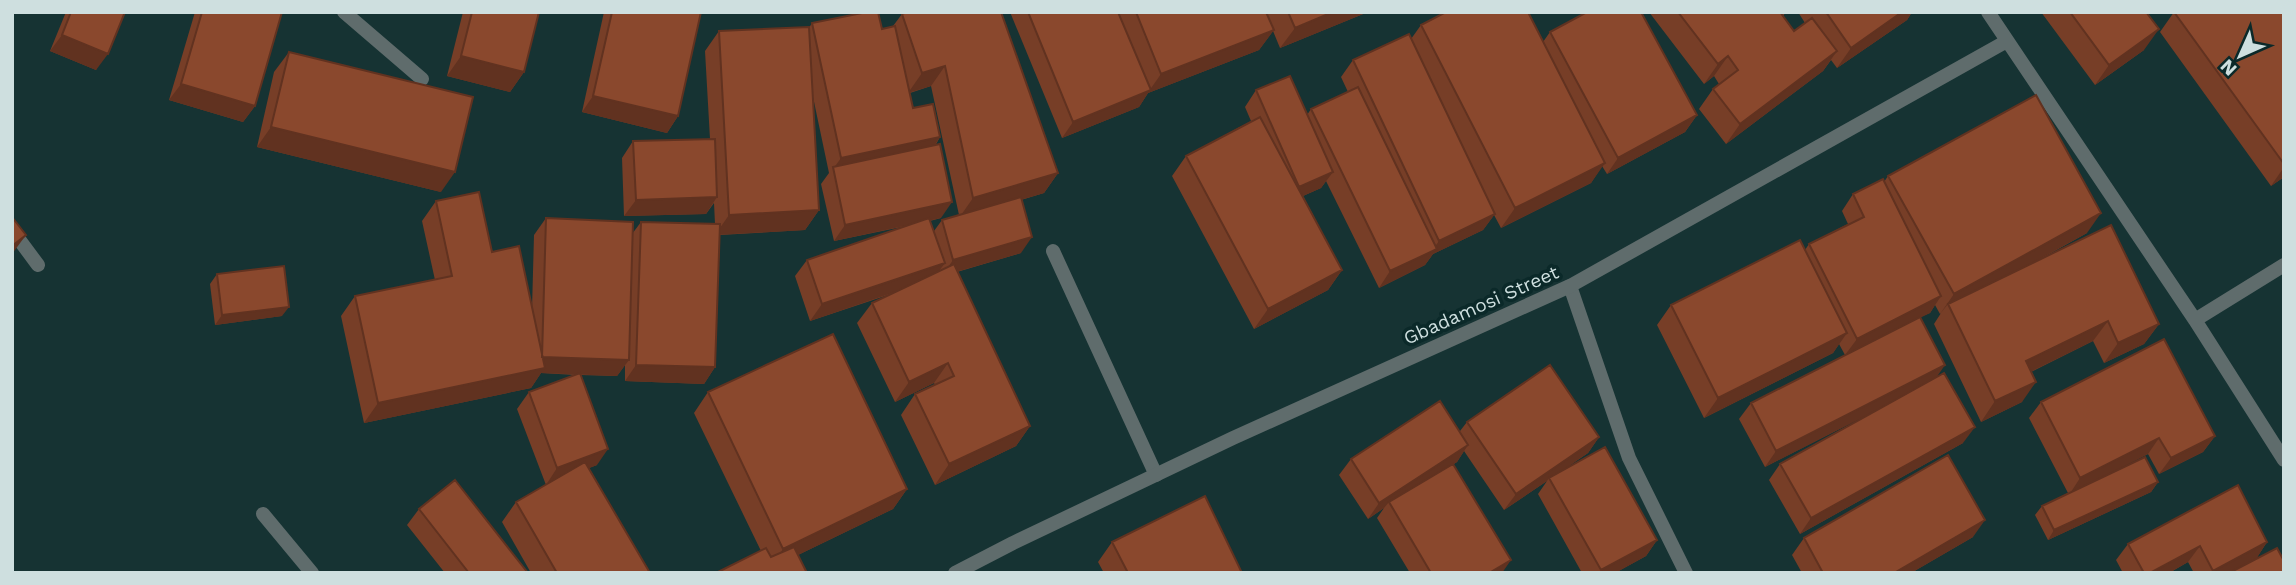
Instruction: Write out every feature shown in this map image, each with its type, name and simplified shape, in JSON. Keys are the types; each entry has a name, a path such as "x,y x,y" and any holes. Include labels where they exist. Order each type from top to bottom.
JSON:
{"street":[{"path":"344,12 422,79"},
{"path":"1988,12 2195,320 2284,460"},
{"name":"Gbadamosi Street","path":"954,573 977,568 1013,542 1570,286 2007,41"},
{"path":"12,230 38,265"},
{"path":"1053,251 1156,475"},
{"path":"2195,320 2284,265"},
{"path":"1570,286 1629,458 1686,573"},
{"path":"263,514 312,573"}],"building":[{"path":"71,12 125,12 108,54 62,35"},
{"path":"202,12 282,12 255,106 181,84"},
{"path":"472,12 539,12 524,72 461,56"},
{"path":"612,12 701,12 678,116 593,96"},
{"path":"878,12 882,29 895,26 913,108 933,104 940,137 841,158 812,23"},
{"path":"1001,12 1058,173 973,198 945,66 922,73 902,14"},
{"path":"1028,12 1118,12 1151,90 1073,122"},
{"path":"1136,12 1266,12 1274,30 1161,74"},
{"path":"1288,12 1333,12 1295,28"},
{"path":"1446,12 1528,12 1605,163 1515,208 1421,25"},
{"path":"1587,12 1641,12 1697,115 1618,158 1550,32"},
{"path":"1678,12 1780,12 1794,31 1812,18 1837,51 1740,124 1713,89 1738,70 1728,56 1718,64"},
{"path":"1826,12 1902,12 1851,48"},
{"path":"2070,12 2146,12 2159,29 2109,65"},
{"path":"2174,12 2284,12 2284,164"},
{"path":"809,27 819,210 729,215 719,31"},
{"path":"1409,34 1495,214 1439,241 1353,60"},
{"path":"289,52 473,97 455,172 271,127"},
{"path":"1290,76 1333,172 1299,187 1256,90"},
{"path":"1358,87 1437,249 1390,271 1311,109"},
{"path":"2036,95 2101,213 1954,294 1888,176"},
{"path":"1260,117 1342,270 1268,309 1186,156"},
{"path":"715,139 717,197 636,200 633,141"},
{"path":"940,144 952,202 845,225 833,167"},
{"path":"1883,179 1941,296 1857,339 1809,244 1864,217 1853,194"},
{"path":"479,192 492,252 519,246 545,368 378,403 355,296 452,276 436,201"},
{"path":"1021,197 1032,237 953,260 942,220"},
{"path":"12,217 26,235 12,246"},
{"path":"546,218 633,222 629,360 542,357"},
{"path":"929,218 945,263 822,304 807,260"},
{"path":"641,222 720,224 715,367 636,365"},
{"path":"2111,225 2159,324 2118,343 2108,321 2026,361 2036,382 1995,401 1948,304"},
{"path":"1800,240 1847,333 1718,398 1671,305"},
{"path":"954,264 1030,426 949,464 915,394 954,376 948,363 909,382 872,303"},
{"path":"284,266 289,307 222,315 217,274"},
{"path":"1920,317 1945,365 1776,451 1751,403"},
{"path":"833,334 907,489 783,549 708,392"},
{"path":"2164,339 2215,436 2171,458 2159,438 2080,478 2041,402"},
{"path":"1550,365 1599,437 1516,494 1467,422"},
{"path":"580,373 608,449 557,468 529,392"},
{"path":"1944,373 1975,427 1811,518 1780,464"},
{"path":"1440,401 1468,445 1379,503 1351,459"},
{"path":"1605,447 1657,540 1601,570 1549,478"},
{"path":"1948,455 1985,520 1894,573 1823,573 1804,538"},
{"path":"2145,457 2158,482 2054,530 2042,506"},
{"path":"585,462 650,573 557,573 516,502"},
{"path":"1453,464 1511,560 1489,573 1431,573 1389,502"},
{"path":"455,480 528,573 469,573 419,509"},
{"path":"2238,485 2267,542 2213,571 2200,546 2150,573 2144,573 2128,544"},
{"path":"1205,496 1242,573 1128,573 1112,542"},
{"path":"794,547 807,573 716,573 766,548 771,557"},
{"path":"2277,548 2284,561 2284,573 2229,573"}]}
